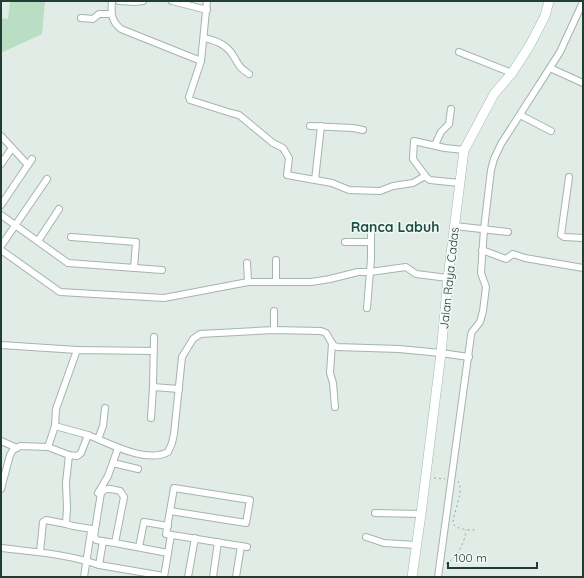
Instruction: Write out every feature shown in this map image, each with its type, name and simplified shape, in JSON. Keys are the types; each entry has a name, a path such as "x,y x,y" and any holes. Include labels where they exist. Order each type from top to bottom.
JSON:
{"street":[{"path":"112,1 111,14 114,21 121,29 200,61"},
{"path":"119,1 143,1"},
{"path":"172,1 207,10"},
{"path":"207,1 204,38 200,61 189,97 190,100 239,115 273,143 285,150 289,158 287,175 332,183 349,190 380,191 393,186 413,182 425,176"},
{"name":"Jalan Raya Cadas","path":"412,577 441,353 448,278 464,150 494,94 512,73 535,36 546,13 549,1"},
{"path":"438,577 449,480 466,356 472,332 479,325 486,287 486,283 481,273 481,229 491,170 501,144 562,49 583,2"},
{"path":"81,18 93,19 99,14 111,14"},
{"path":"204,38 217,42 227,48 233,55 239,67 249,74"},
{"path":"459,52 512,73"},
{"path":"550,68 583,82"},
{"path":"436,145 441,132 449,124 451,109"},
{"path":"520,115 551,131"},
{"path":"310,126 363,130"},
{"path":"315,180 321,126"},
{"path":"1,136 28,165"},
{"path":"460,183 430,180 425,176 413,159 414,140 445,148 464,150"},
{"path":"1,164 12,148"},
{"path":"1,205 32,159"},
{"path":"569,177 561,235 564,237 583,238"},
{"path":"1,246 47,179"},
{"path":"38,240 59,209"},
{"path":"1,215 38,240 68,263 162,270"},
{"path":"455,226 508,232"},
{"path":"367,308 371,232"},
{"path":"71,236 136,242 134,268"},
{"path":"345,242 371,242"},
{"path":"1,250 60,292 164,298 248,282 311,282 358,272 370,272 406,267 416,274 448,278"},
{"path":"482,250 506,259 513,254 526,258 583,268"},
{"path":"276,260 276,282"},
{"path":"247,263 248,282"},
{"path":"274,311 274,330"},
{"path":"55,426 88,435 118,448 141,454 158,455 168,452 174,434 182,357 196,336 206,333 274,330 324,332 327,334 334,346 344,348 380,348 466,356"},
{"path":"151,418 154,337"},
{"path":"332,343 330,373 333,383 335,407"},
{"path":"1,345 77,350 154,351"},
{"path":"48,447 55,426 56,409 77,350"},
{"path":"153,387 179,389"},
{"path":"98,439 103,426 105,408"},
{"path":"1,489 8,458 12,452 20,446 26,445 48,447 69,455 79,455 84,448 88,435"},
{"path":"1,441 17,448"},
{"path":"84,577 99,492 108,476 118,448"},
{"path":"66,524 66,483 69,455"},
{"path":"113,463 138,469"},
{"path":"170,511 246,523 250,500 174,488 170,511 168,526 166,534 244,546 236,577"},
{"path":"115,543 124,497 120,491 107,489 103,490 101,493 94,536 96,540 168,553"},
{"path":"375,513 421,514"},
{"path":"40,552 44,520 92,528"},
{"path":"139,547 144,522 168,526"},
{"path":"1,548 61,555 86,560 135,574 164,576 171,535"},
{"path":"366,537 384,543 416,545"},
{"path":"188,577 194,538"},
{"path":"99,564 103,541"},
{"path":"213,577 218,542"}],"path":[{"path":"435,478 458,481 460,488 453,524 456,527 466,530 477,530"},
{"path":"439,564 445,564 459,551 466,530"}],"green space":[{"path":"10,1 45,1 42,34 1,53 1,18 8,19"}],"district":[{"name":"Ranca Labuh","path":"395,227"}]}
